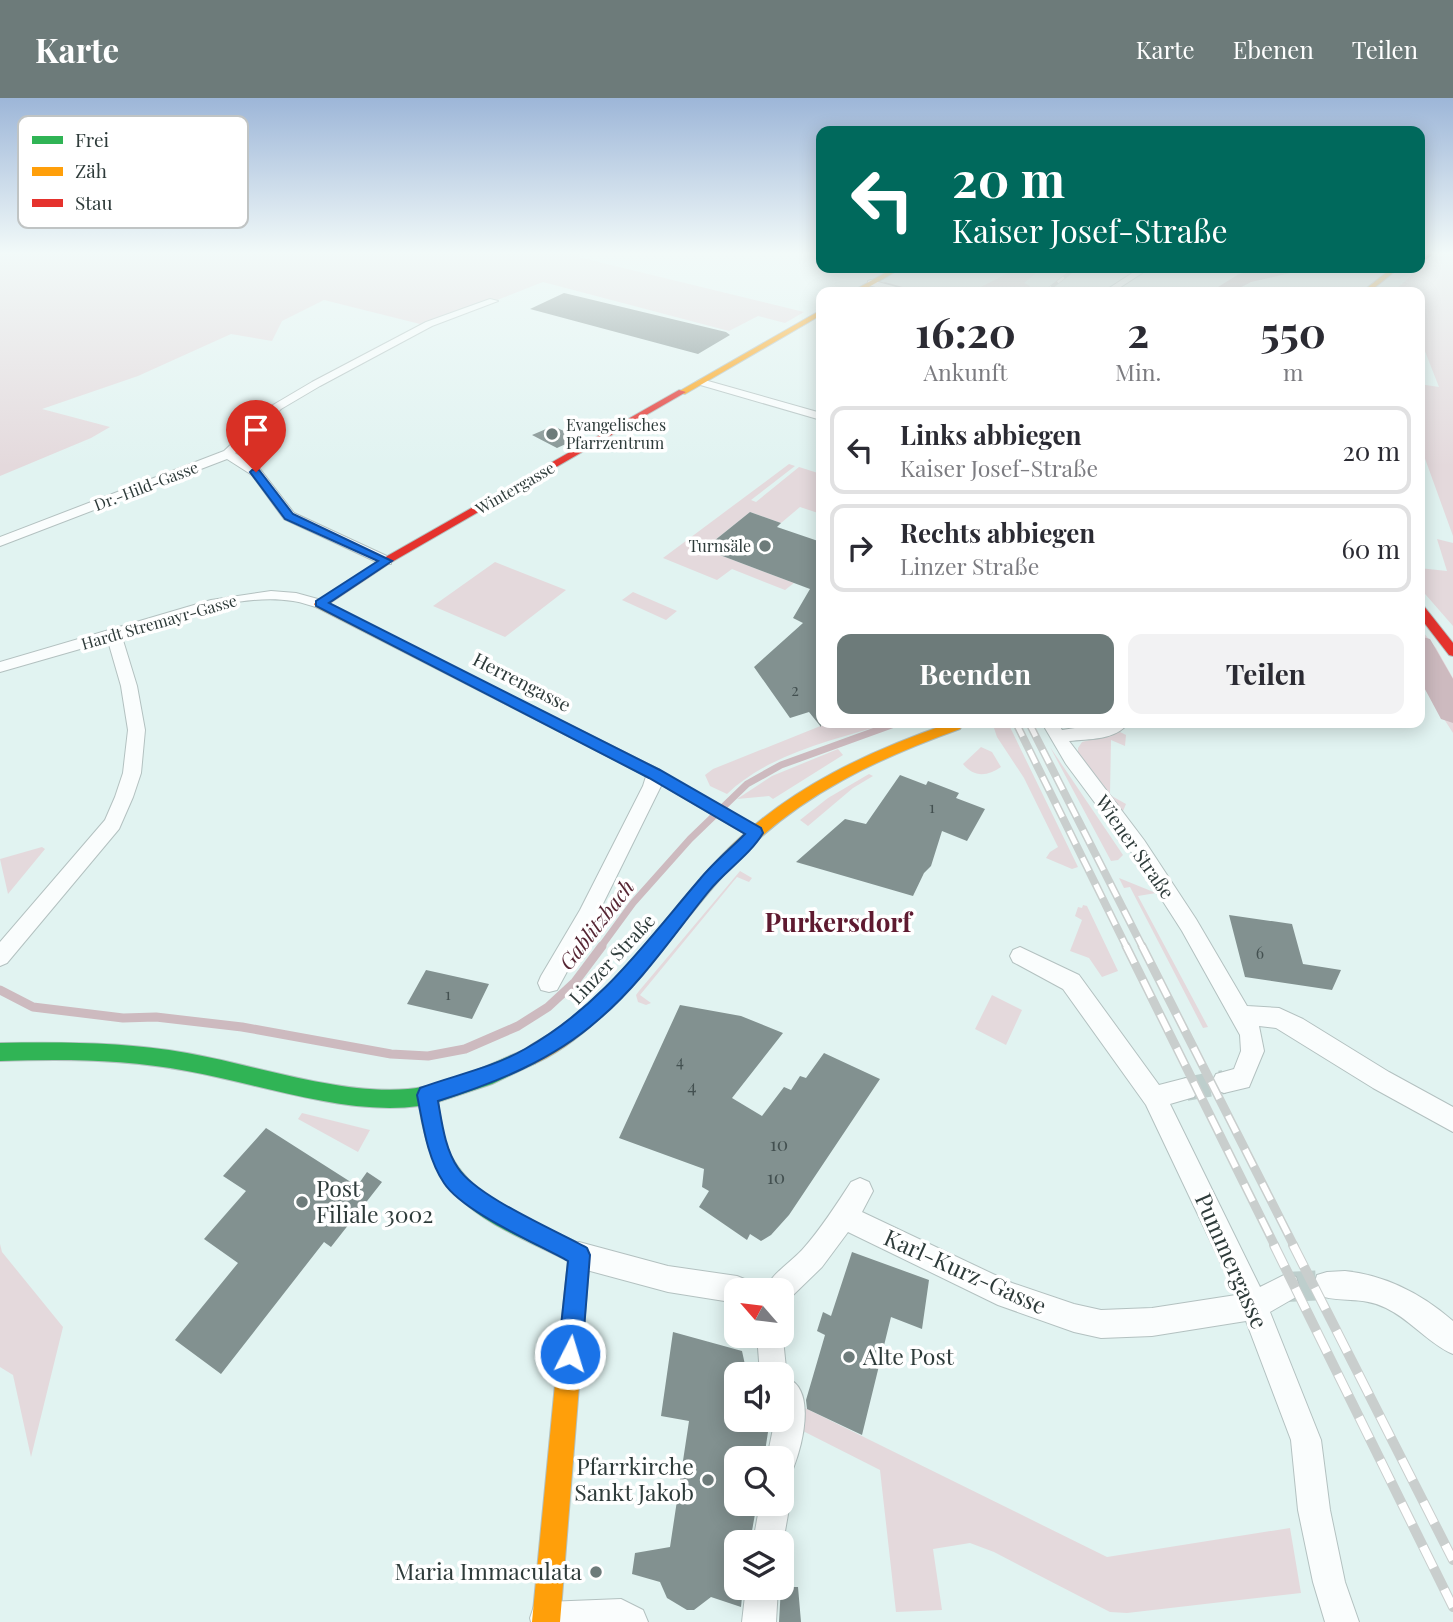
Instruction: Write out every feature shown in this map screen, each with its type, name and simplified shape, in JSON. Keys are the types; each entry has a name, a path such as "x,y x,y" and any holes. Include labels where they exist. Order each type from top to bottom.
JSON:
{"street":[{"path":"386,561 289,516 256,472 228,454 277,407 429,324"},
{"name":"Wintergasse","path":"320,604 386,561 800,324"},
{"path":"701,382 816,416"},
{"name":"Dr.-Hild-Gasse","path":"0,542 228,454"},
{"name":"Hardt Stremayr-Gasse","path":"0,667 207,606 259,596 291,596 320,604"},
{"name":"Herrengasse","path":"320,604 654,774 703,800 755,833"},
{"path":"1425,616 1453,652"},
{"path":"0,956 112,824 125,799 135,768 136,705 114,635"},
{"name":"Linzer Straße","path":"0,1052 147,1056 252,1074 361,1098 388,1099 427,1095 474,1081 531,1056 591,1015 624,982 708,881 755,833 800,797 850,765 897,745 949,728"},
{"name":"Wiener Straße","path":"1054,730 1105,731 1111,728"},
{"name":"Wiener Straße","path":"1054,730 1072,760 1137,845 1189,925 1242,1015 1254,1046 1250,1065 1241,1079 1224,1082"},
{"path":"549,983 587,916 652,786 654,774"},
{"name":"Pummergasse","path":"1020,957 1071,982 1154,1097 1241,1308 1278,1373 1306,1440 1314,1510 1329,1582 1342,1622"},
{"path":"1242,1015 1279,1018 1453,1120"},
{"path":"1154,1097 1186,1089"},
{"path":"427,1095 436,1140 451,1176 470,1196 579,1255 668,1279 724,1288"},
{"path":"791,1278 844,1217 860,1191"},
{"name":"Karl-Kurz-Gasse","path":"844,1217 1008,1295 1074,1318 1101,1324 1152,1322 1241,1308"},
{"path":"579,1255 546,1620 621,1615 631,1622"},
{"path":"1327,1285 1348,1282 1380,1292 1428,1315 1453,1340"},
{"path":"1241,1308 1286,1287"},
{"path":"759,1622 761,1600"}],"shaded area":[{"path":"0,324 280,324 272,341 231,334 138,376 42,409 110,427 91,438 0,476"},
{"path":"703,324 742,324 729,331"},
{"path":"1425,324 1453,324 1453,536 1425,459 1425,385 1439,387 1425,351"},
{"path":"789,464 795,466 751,500 756,502 799,467 816,472 816,512 800,507 781,523 750,512 704,549 794,583 785,590 732,569 717,580 663,558"},
{"path":"1437,539 1453,543 1453,626 1425,594 1425,569 1447,571"},
{"path":"495,562 566,590 505,637 433,606"},
{"path":"633,592 677,611 666,620 622,600"},
{"path":"1425,634 1453,678 1453,733 1425,689"},
{"path":"816,728 872,728 783,758 744,780 727,794 710,786 705,775 713,769"},
{"path":"994,728 1010,728 1078,867 1072,869 1046,858 1058,847 1024,778"},
{"path":"1120,732 1126,735 1125,746 1111,740 1110,795 1126,804 1123,811 1112,806 1078,755 1082,742"},
{"path":"981,747 992,752 1001,767 981,774 967,769 963,764"},
{"path":"1050,747 1123,855 1118,860 1111,861"},
{"path":"838,749 843,755 773,799 769,796 737,799 772,776"},
{"path":"869,774 873,776 853,788 808,826 800,820 828,798"},
{"path":"42,847 45,849 8,894 0,859"},
{"path":"740,871 752,878 749,882 737,877 640,995 651,1003 646,1005 638,1002 636,995 639,991"},
{"path":"1119,878 1156,893 1138,896 1208,1027 1203,1028 1130,887 1124,888"},
{"path":"1083,905 1087,906 1118,971 1102,977 1089,958 1070,951 1082,920 1075,916 1078,907 1082,908"},
{"path":"992,995 1022,1010 1006,1045 975,1029"},
{"path":"302,1113 370,1130 358,1152 298,1119"},
{"path":"0,1244 2,1252 63,1327 31,1457 13,1375 0,1367"},
{"path":"805,1408 1107,1557 1290,1528 1301,1593 1127,1613 1110,1612 994,1552 970,1543 933,1549 942,1610 896,1612 880,1470 801,1430"}],"building":[{"path":"586,324 693,324 730,335 698,354"},
{"name":"Evangelisches Pfarrzentrum","path":"553,426 579,438 557,448 532,435"},
{"path":"750,512 781,523 777,527 816,540 816,721 809,712 790,718 754,667 803,623 793,618 810,589 704,549"},
{"path":"900,775 926,785 928,781 959,793 956,798 985,809 967,841 942,831 931,866 924,873 913,896 796,862 845,819 866,824"},
{"path":"1229,915 1292,924 1303,964 1341,970 1332,990 1245,977"},
{"path":"426,970 489,984 472,1019 407,1004"},
{"path":"680,1005 741,1016 783,1033 732,1098 762,1116 784,1087 791,1090 800,1076 806,1078 824,1053 880,1079 789,1215 771,1235 761,1241 750,1234 747,1240 699,1207 709,1191 702,1187 704,1169 619,1138"},
{"path":"266,1128 357,1186 367,1172 382,1182 331,1247 324,1242 221,1374 175,1340 238,1263 204,1239 246,1191 223,1176"},
{"name":"Alte Post","path":"852,1252 929,1280 922,1329 891,1317 862,1435 807,1409 806,1400 825,1335 817,1331 823,1312 831,1316"},
{"name":"Pfarrkirche Sankt Jakob","path":"673,1332 742,1351 744,1362 724,1362 724,1432 768,1432 766,1446 724,1446 724,1516 755,1516 752,1530 724,1530 724,1600 742,1600 741,1607 711,1597 694,1610 687,1610 667,1598 660,1582 632,1574 635,1553 670,1547 689,1421 661,1416"},
{"path":"794,1587 798,1587 801,1622 779,1622 780,1600 794,1600"}],"waterway":[{"path":"1425,657 1453,711"},
{"name":"Gablitzbach","path":"600,948 633,903 690,839 747,784 781,765 883,728"},
{"name":"Gablitzbach","path":"0,990 33,1007 123,1018 156,1017 242,1027 391,1054 428,1056 465,1049 518,1026 548,1007 575,982 602,946"}],"tunnel":[{"path":"1186,1089 1224,1082"},
{"path":"1286,1287 1327,1285"}],"railway":[{"path":"1018,728 1127,948"},
{"path":"1032,728 1143,948"},
{"path":"1126,946 1275,1246"},
{"path":"1142,946 1294,1246"},
{"path":"1274,1245 1453,1607"},
{"path":"1293,1245 1453,1560"}],"traffic: fast":[{"path":"0,1052 117,1053 187,1062 341,1094 391,1099 424,1096 455,1088 529,1057"},
{"path":"427,1095 439,1150 446,1167 457,1182 487,1208 579,1255 568,1374"}],"traffic: slow":[{"path":"682,392 800,324"},
{"path":"320,604 655,774"},
{"path":"529,1057 561,1038 615,990 735,852 784,810 810,792 866,762 950,728"},
{"path":"546,1622 568,1374"}],"traffic: jam":[{"path":"320,604 386,561 682,392"},
{"path":"1425,616 1453,652"},
{"path":"655,774 755,833"}],"place":[{"name":"Evangelisches Pfarrzentrum","path":"552,434"},
{"name":"Turnsäle","path":"765,546"},
{"name":"Post Filiale 3002","path":"302,1202"},
{"name":"Alte Post","path":"849,1357"},
{"name":"Pfarrkirche Sankt Jakob","path":"708,1480"},
{"name":"Maria Immaculata","path":"596,1572"}],"district":[{"name":"Purkersdorf","path":"838,923"}],"route":[{"path":"256,472 289,516 386,561 320,604 484,685 654,774 703,800 755,833 708,881 624,982 591,1015 531,1056 474,1081 427,1095 436,1140 451,1176 470,1196 579,1255 570,1354"}]}
